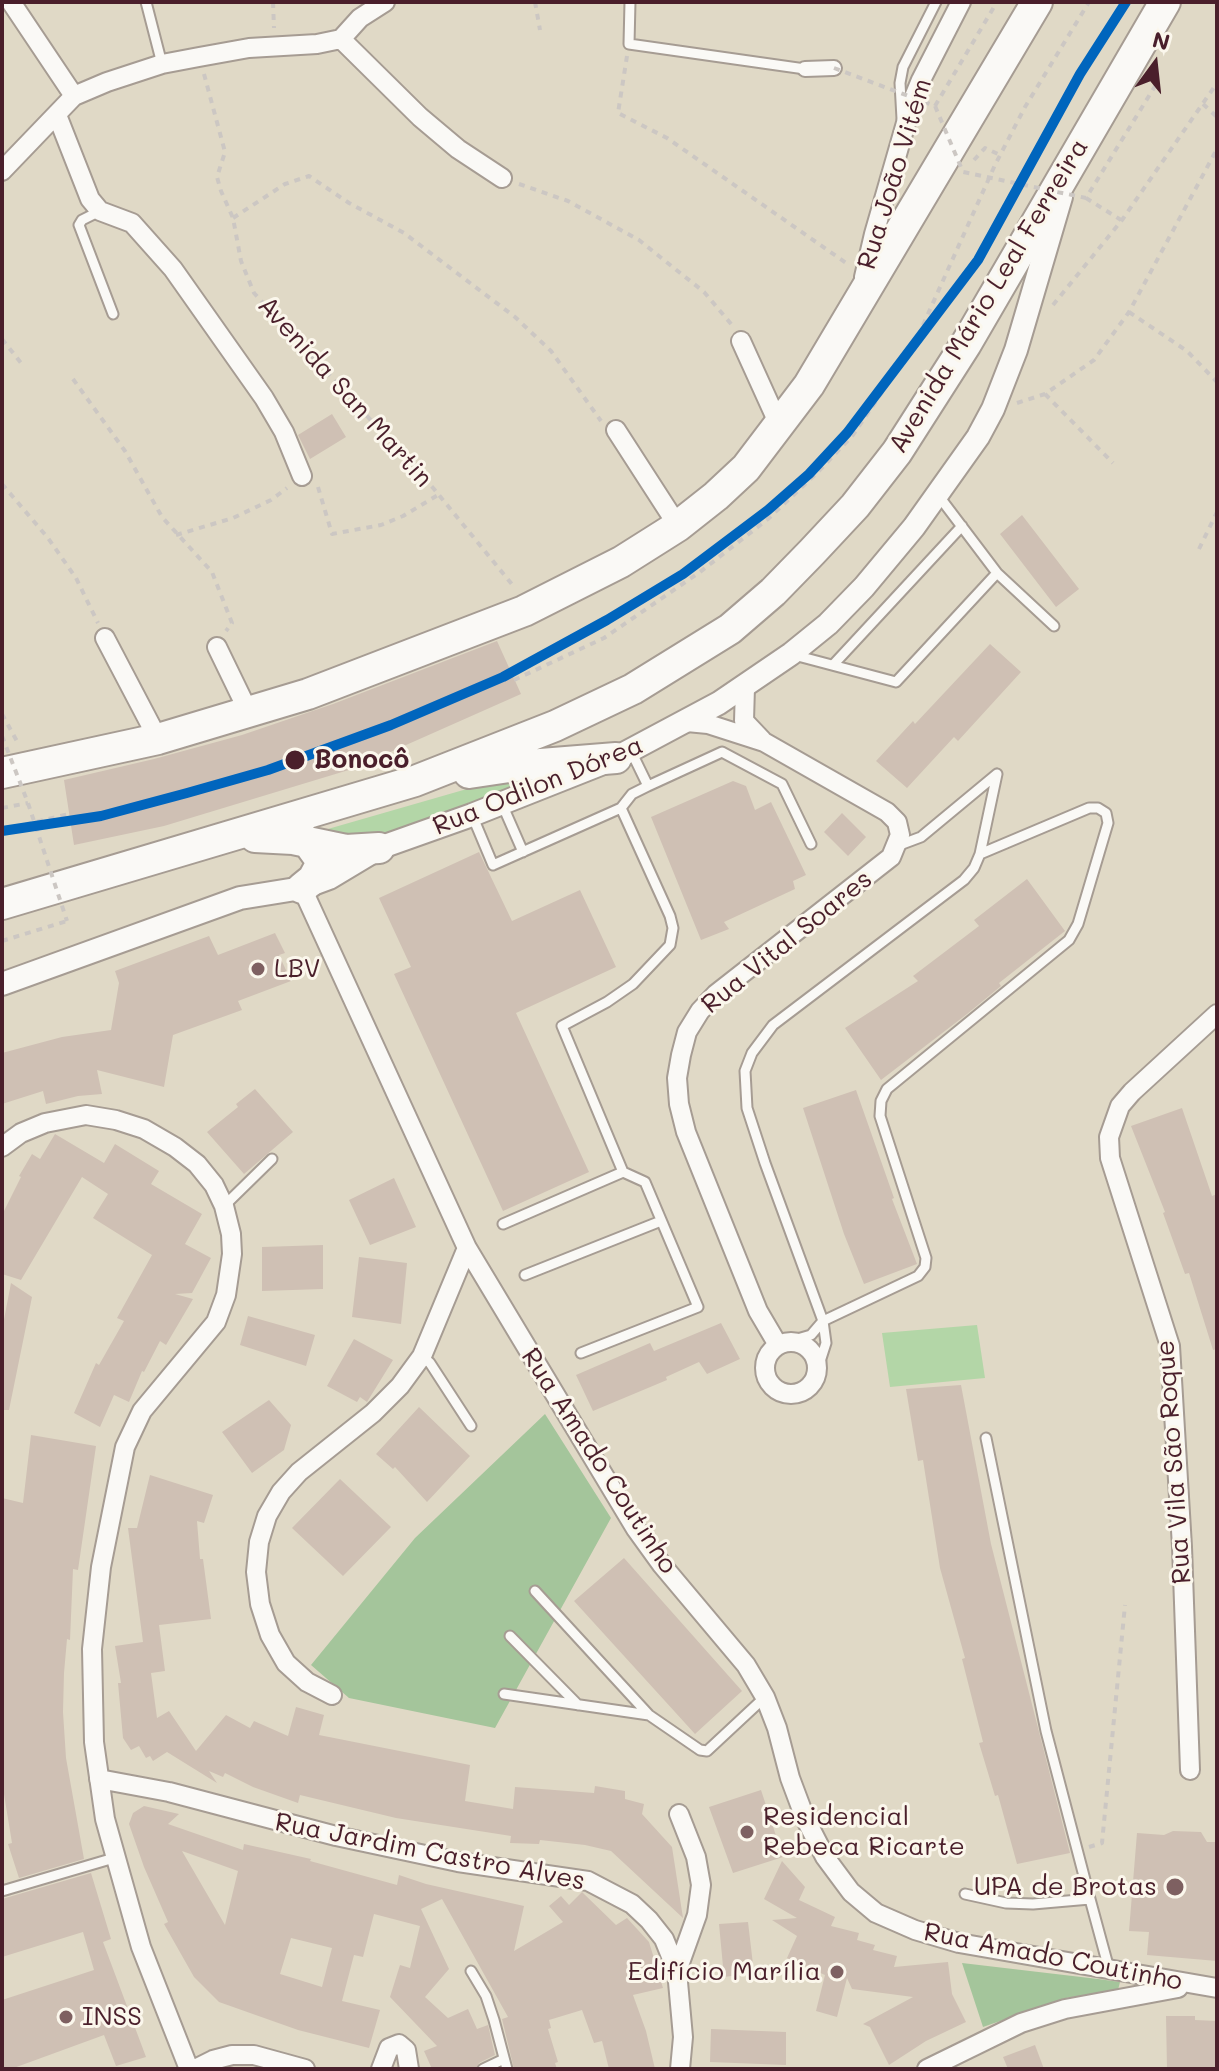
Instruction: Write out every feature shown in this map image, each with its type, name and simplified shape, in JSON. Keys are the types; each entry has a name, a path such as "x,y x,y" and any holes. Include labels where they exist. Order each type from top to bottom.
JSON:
{"highway":[{"path":"2,773 158,739 308,694 524,611 621,562 678,526 746,468 809,385 1037,2"},
{"name":"Avenida Mário Leal Ferreira","path":"2,904 415,781 555,726 633,689 730,629 773,592 855,506 897,452 966,344 1165,2"},
{"path":"415,781 516,766 624,755"},
{"path":"233,836 307,841 346,850 379,848"},
{"path":"302,888 313,879 320,866 320,859 307,841"}],"street":[{"path":"11,2 74,96"},
{"path":"2,171 74,96 162,64 249,48 332,43 341,39 360,18 385,2"},
{"name":"Rua João Vitém","path":"858,306 874,234 921,80 961,2"},
{"path":"341,39 420,117 458,149 502,178"},
{"path":"805,69 834,68"},
{"path":"57,115 90,199 100,211 132,223 173,269 264,398 284,432 302,476"},
{"name":"Rua Odilon Dórea","path":"2,984 240,898 302,888 329,878 379,848 502,804 624,755 745,687 791,654 828,624 864,587 938,495 978,437 993,409 1016,350 1071,161"},
{"path":"741,341 780,427"},
{"path":"618,434 678,526"},
{"path":"105,638 158,739"},
{"path":"217,647 249,713"},
{"path":"745,687 744,721 764,742"},
{"path":"687,722 708,724 764,742 887,812 897,822 900,835 897,846"},
{"name":"Rua Vital Soares","path":"782,1343 758,1311 686,1132 677,1078 681,1055 687,1032 700,1011 716,994 891,857 897,846"},
{"name":"Rua Amado Coutinho","path":"302,888 467,1248 636,1529 662,1565 746,1665 765,1697 800,1805 818,1844 851,1892 876,1913 915,1930 959,1943 1217,1988"},
{"name":"Rua Vila São Roque","path":"1190,1770 1182,1547 1170,1346 1110,1158 1109,1137 1120,1106 1132,1092 1217,1014"},
{"path":"2,1147 21,1133 59,1119 86,1115 144,1129 197,1164 214,1185 224,1206 231,1234 232,1254 222,1309 209,1334 142,1411 125,1447 101,1567 92,1649 91,1701 99,1779 114,1858 141,1947 189,2069"},
{"path":"332,1695 307,1682 286,1663 270,1635 260,1604 256,1572 259,1542 267,1516 290,1482 373,1413 400,1386 422,1356 467,1248"},
{"path":"782,1343 805,1345 812,1351 818,1368 816,1378 804,1391 787,1394 770,1385 764,1368 770,1351 782,1343"},
{"name":"Rua Jardim Castro Alves","path":"99,1779 169,1792 336,1836 458,1862 588,1881 612,1891 649,1920 664,1939 677,1971"},
{"path":"679,1814 696,1857 701,1885 697,1915 677,1971 683,2037 680,2069"},
{"path":"927,2069 1021,2023 1065,2009 1193,1986"},
{"path":"381,2069 389,2048 399,2044 406,2050 409,2069"},
{"path":"195,2069 232,2055 254,2055 305,2069"}],"lane":[{"path":"146,2 162,64"},
{"path":"630,2 629,44 805,69"},
{"path":"903,135 900,83 903,67 936,2"},
{"path":"100,211 82,220 79,225 113,314"},
{"path":"938,495 997,573 1054,626"},
{"path":"833,665 962,526"},
{"path":"791,654 896,682 997,573"},
{"path":"472,815 493,865 621,808 632,794 722,752 782,784 811,844"},
{"path":"624,755 648,786"},
{"path":"818,1368 826,1343 823,1321 747,1108 745,1071 756,1046 773,1025 964,880 980,854 997,774 921,837 897,846"},
{"path":"502,804 523,852"},
{"path":"581,1353 698,1307 645,1182 623,1172 562,1026 633,984 670,945 673,928 670,916 621,808"},
{"path":"782,1343 811,1335 823,1321 918,1276 925,1267 926,1258 880,1116 881,1101 887,1089 1069,940 1078,924 1108,823 1106,813 1098,808 1089,808 980,854"},
{"path":"224,1206 272,1159"},
{"path":"503,1224 623,1172"},
{"path":"525,1275 661,1221"},
{"path":"422,1356 430,1363 471,1426"},
{"path":"986,1438 1046,1731 1110,1970"},
{"path":"535,1591 649,1715 704,1752 765,1697"},
{"path":"510,1636 578,1705"},
{"path":"504,1694 649,1715"},
{"path":"2,1891 114,1858"},
{"path":"965,1894 1006,1903 1090,1899"},
{"path":"471,1971 486,1996 506,2064 483,2069"}],"path":[{"path":"273,2 275,46"},
{"path":"535,2 540,30"},
{"path":"935,106 997,2"},
{"path":"629,44 618,113 667,138 865,275"},
{"name":"Avenida San Martin","path":"199,57 225,152 217,177 233,218 241,261 254,293 439,495 501,571"},
{"path":"834,68 935,106 963,172 1086,198 1122,220"},
{"path":"1086,198 1157,83"},
{"path":"1045,315 1122,220 1217,83"},
{"path":"1203,104 1217,117"},
{"path":"976,158 985,148 1000,155"},
{"path":"1113,463 1045,394 1094,360 1129,312 1217,149"},
{"path":"233,218 285,184 309,176 349,203 404,233 515,317 551,351 609,432 618,434"},
{"path":"502,178 568,201 639,240 704,292 734,327 741,341"},
{"path":"1129,312 1187,351 1217,382"},
{"path":"2,339 21,363"},
{"path":"73,379 125,451 162,517 212,572 232,623 217,647"},
{"path":"176,535 233,518 271,500 302,476 316,481 332,534 381,525 439,495"},
{"path":"2,484 48,538 76,578 105,638"},
{"path":"1199,549 1217,512"},
{"path":"2,714 19,745"},
{"path":"2,736 67,921 2,941"},
{"path":"2,808 28,803"},
{"path":"2,830 69,814"},
{"path":"1079,1850 1102,1843 1125,1605"}],"green space":[{"path":"512,776 538,779 412,827 358,843 314,833"},
{"path":"977,1325 985,1378 890,1387 882,1333"},
{"path":"545,1414 611,1518 495,1728 349,1698 311,1665 415,1538"},
{"path":"962,1963 1120,1982 1118,1990 1066,1998 983,2027"}],"building":[{"path":"332,414 346,437 310,459 298,435"},
{"path":"1022,515 1079,589 1056,607 1000,534"},
{"name":"Bonocô","path":"497,641 521,694 352,769 164,826 74,845 64,780 242,735"},
{"path":"990,644 1021,672 958,741 954,737 907,788 876,761"},
{"path":"733,781 746,786 755,810 771,802 806,875 793,881 795,889 724,922 729,929 701,940 651,817"},
{"path":"842,813 866,837 848,856 824,832"},
{"path":"479,852 512,921 580,890 616,967 516,1013 589,1172 503,1211 394,974 411,967 379,898"},
{"path":"1027,879 1065,931 999,983 1001,986 967,1014 881,1080 845,1028 918,981 913,976 979,926 974,920"},
{"path":"275,933 285,953 279,955 291,981 238,1001 242,1010 173,1035 164,1087 97,1070 102,1094 46,1104 43,1091 2,1104 2,1053 62,1037 111,1030 119,983 115,971 209,936 218,955"},
{"path":"255,1089 293,1132 244,1174 207,1132"},
{"path":"856,1090 917,1264 864,1284 844,1234 803,1108"},
{"path":"1182,1108 1212,1196 1217,1194 1217,1349 1213,1350 1189,1273 1185,1274 1165,1212 1131,1126"},
{"path":"55,1134 104,1163 115,1144 159,1171 151,1184 202,1214 185,1244 211,1258 192,1293 175,1294 193,1299 166,1345 160,1341 142,1371 129,1402 114,1395 100,1427 74,1413 96,1363 99,1365 124,1321 117,1318 152,1255 93,1218 108,1194 82,1177 21,1280 2,1274 2,1215 32,1154 40,1159"},
{"path":"394,1178 416,1227 370,1245 349,1200"},
{"path":"323,1245 323,1289 262,1291 262,1247"},
{"path":"359,1257 407,1263 401,1324 352,1317"},
{"path":"11,1283 32,1297 9,1410 2,1410 2,1330"},
{"path":"248,1316 315,1335 306,1366 240,1345"},
{"path":"721,1323 740,1359 707,1374 699,1362 666,1377 667,1380 593,1411 576,1375 650,1343 654,1351"},
{"path":"354,1339 393,1360 367,1402 360,1397 357,1402 327,1386"},
{"path":"961,1385 991,1544 1070,1853 1017,1864 998,1795 995,1796 979,1743 983,1742 962,1659 965,1658 940,1568 923,1460 918,1461 906,1389"},
{"path":"269,1400 291,1425 284,1450 252,1473 222,1432"},
{"path":"419,1407 470,1456 427,1502 395,1467 393,1469 376,1454"},
{"path":"31,1435 96,1446 78,1570 73,1569 70,1640 67,1639 64,1673 66,1758 84,1859 19,1878 8,1844 12,1843 2,1782 2,1498 23,1503"},
{"path":"150,1475 213,1495 204,1523 197,1521 200,1559 203,1559 211,1619 159,1625 165,1671 151,1673 157,1718 169,1711 196,1751 226,1715 250,1728 254,1721 288,1736 296,1707 324,1715 319,1735 470,1765 465,1801 513,1809 515,1787 594,1793 595,1786 625,1791 625,1799 644,1804 642,1814 672,1847 683,1918 611,1851 540,1840 539,1844 510,1843 511,1836 396,1818 300,1795 298,1803 225,1773 223,1777 209,1771 217,1783 167,1752 153,1761 150,1756 146,1758 139,1746 131,1750 123,1738 118,1683 121,1683 115,1646 143,1642 128,1528 137,1528"},
{"path":"340,1479 391,1527 343,1576 292,1528"},
{"path":"624,1558 742,1691 695,1734 574,1601"},
{"name":"Residencial Rebeca Ricarte","path":"761,1790 783,1857 733,1873 709,1807"},
{"path":"144,1806 179,1814 168,1824 243,1850 244,1844 311,1859 397,1885 399,1875 524,1906 514,1951 563,1922 549,1906 561,1896 569,1905 582,1892 616,1925 627,1918 649,1942 663,1988 633,1995 655,2069 609,2069 602,2041 594,2043 582,2010 549,2020 551,2028 548,2029 558,2062 555,2063 557,2069 514,2069 502,2019 508,2017 442,1899 421,1909 449,1969 425,1997 448,2018 468,2009 477,2029 488,2025 495,2055 479,2063 476,2069 432,2069 424,2051 437,2046 390,1997 400,1965 410,1968 420,1926 374,1914 363,1957 354,1955 342,2001 380,2010 369,2048 298,2030 219,2002 194,1977 164,1924 168,1922 129,1824 133,1813","holes":["182,1851 238,1871 225,1925","291,1938 332,1948 322,1987 280,1974"]},
{"name":"UPA de Brotas","path":"1173,1831 1201,1832 1207,1842 1217,1842 1217,1961 1147,1955 1149,1932 1129,1931 1137,1833 1164,1835"},
{"path":"782,1861 805,1887 799,1900 835,1917 831,1926 859,1933 857,1940 875,1945 873,1950 897,1956 894,1967 948,1962 952,1994 966,2022 926,2041 889,2065 870,2027 863,2024 913,1997 852,1989 847,1978 837,2017 816,2011 825,1975 787,1958 797,1936 772,1920 797,1918 764,1899"},
{"path":"91,1873 111,1939 103,1942 146,2057 116,2066 104,2035 11,2069 2,2069 2,2000 94,1970 83,1932 2,1957 2,1899"},
{"path":"748,1922 754,1973 724,1977 719,1924"},
{"path":"1166,2016 1195,2016 1195,2020 1217,2021 1217,2069 1167,2069"},
{"path":"711,2029 786,2032 786,2065 710,2062"},
{"path":"1035,2045 1044,2069 1008,2069 1003,2057"}],"transit line":[{"path":"2,831 101,816 187,793 268,770 391,725 503,677 683,574 768,510 809,474 847,433 978,260 1080,74 1126,2"}],"place":[{"name":"Bonocô","path":"295,760"},
{"name":"LBV","path":"258,969"},
{"name":"Residencial Rebeca Ricarte","path":"747,1832"},
{"name":"UPA de Brotas","path":"1175,1887"},
{"name":"Edifício Marília","path":"837,1972"},
{"name":"INSS","path":"66,2017"}]}
